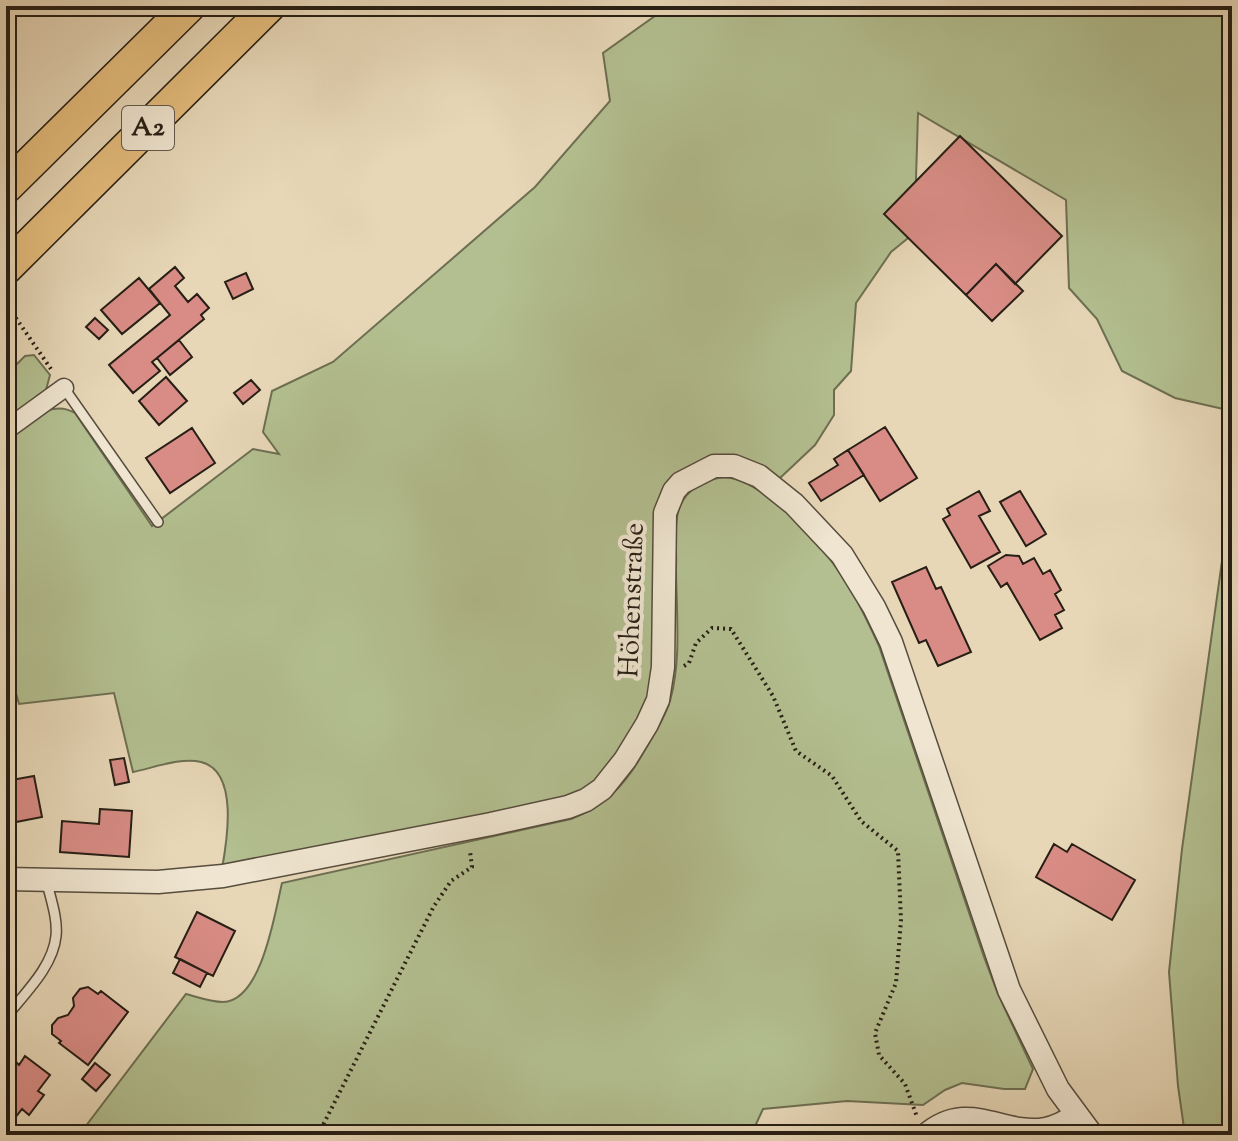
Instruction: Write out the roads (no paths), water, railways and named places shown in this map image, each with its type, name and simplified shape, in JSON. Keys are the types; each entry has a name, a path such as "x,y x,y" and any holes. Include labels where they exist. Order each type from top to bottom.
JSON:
{"highway":[{"name":"A2","path":"6,187 189,6"},
{"name":"A2","path":"16,258 269,6"}],"street":[{"path":"6,430 64,388"},
{"name":"Höhenstraße","path":"6,879 158,882 223,876 464,829 568,807 586,800 602,789 625,760 658,700 664,650 664,529 669,501 681,483 699,472 723,465 744,468 774,486 827,538 856,575 874,607 891,642 1009,990 1039,1054 1074,1114 1092,1135"},
{"path":"923,1135 948,1121 965,1116 1043,1128 1058,1124 1074,1114"}],"lane":[{"path":"64,388 158,522"},
{"path":"6,1017 44,967 53,949 56,925 46,879"}]}
